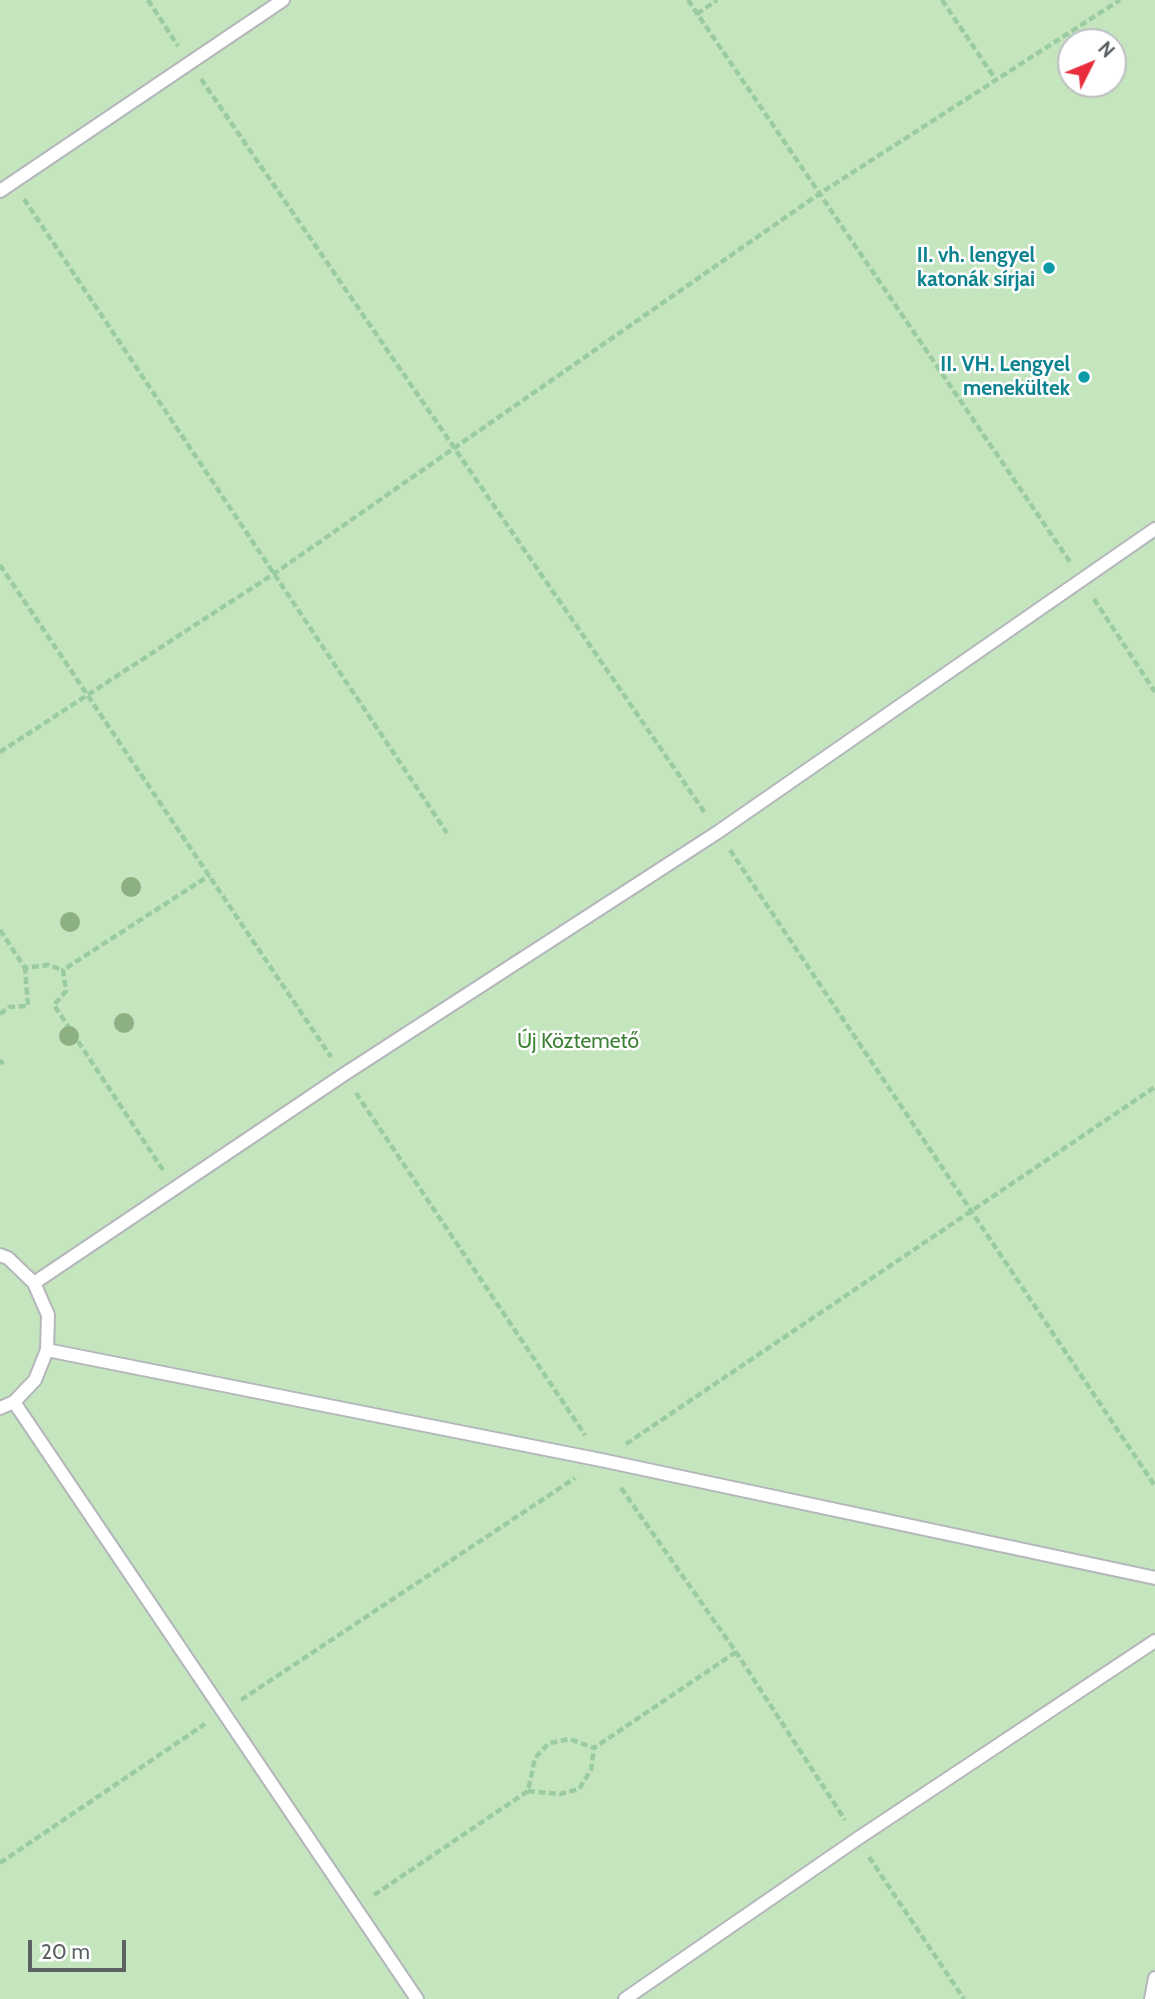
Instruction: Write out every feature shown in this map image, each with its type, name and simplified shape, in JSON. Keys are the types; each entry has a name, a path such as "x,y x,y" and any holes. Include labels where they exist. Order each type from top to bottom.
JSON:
{"lane":[{"path":"0,191 283,0"},
{"path":"34,1283 343,1075 718,832 1155,529"},
{"path":"0,1255 8,1258 34,1283 48,1315 47,1350 35,1380 14,1402 0,1408"},
{"path":"47,1350 601,1460 1155,1578"},
{"path":"14,1402 417,1999"},
{"path":"625,1999 857,1839 1155,1641"},
{"path":"1151,1999 1155,1978"}],"path":[{"path":"148,0 718,832 1155,1486"},
{"path":"688,0 1081,578 1155,692"},
{"path":"697,14 717,0"},
{"path":"942,0 996,80"},
{"path":"0,752 275,573 453,446 819,194 1120,0"},
{"path":"13,183 447,833"},
{"path":"0,565 601,1460 736,1652 964,1999"},
{"path":"63,971 210,875"},
{"path":"0,930 24,968 28,1006 9,1007 0,1014"},
{"path":"24,968 48,965 63,971"},
{"path":"63,971 66,991 54,1005 175,1189"},
{"path":"356,1907 528,1791 560,1794 579,1788 591,1770 594,1748 736,1652"},
{"path":"528,1791 535,1758 548,1743 570,1739 594,1748"}],"green space":[{"name":"Új Köztemető","path":"0,0 1155,0 1155,1999 0,1999"}],"place":[{"name":"II. vh. lengyel katonák sírjai","path":"1049,268"},
{"name":"II. VH. Lengyel menekültek","path":"1084,377"}]}
